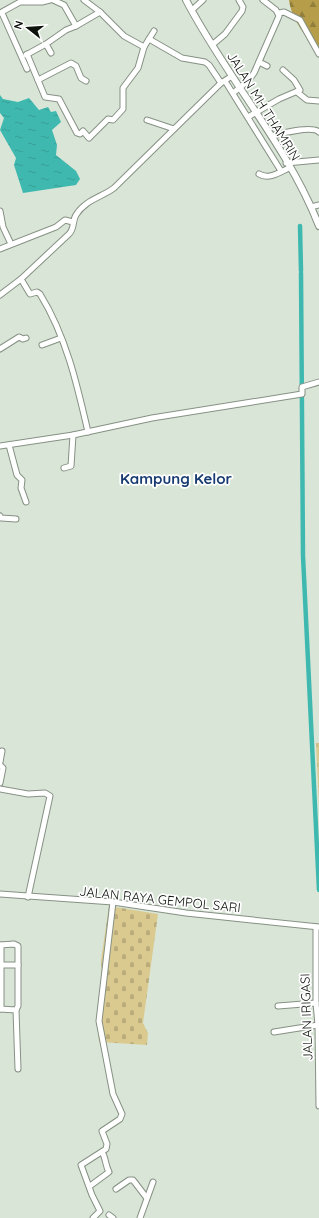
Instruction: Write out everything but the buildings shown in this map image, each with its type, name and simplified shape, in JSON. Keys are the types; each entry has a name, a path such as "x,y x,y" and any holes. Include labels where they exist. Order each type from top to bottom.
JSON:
{"street":[{"path":"27,69 1,13 20,2 42,2 51,0 64,4 76,26"},
{"path":"84,0 100,12 124,36 144,47"},
{"name":"JALAN MH THAMRIN","path":"186,0 212,45 227,80 252,115 271,136 285,168 301,185 319,226"},
{"path":"192,10 202,0"},
{"path":"212,45 225,34 242,11 243,7 240,0"},
{"path":"262,0 279,13 284,12 300,20 319,54"},
{"path":"22,57 46,44 66,30 100,12"},
{"path":"236,91 254,73 279,13"},
{"path":"28,54 45,97 49,99 58,98 77,133 80,134 83,131 89,138 108,119 113,120 123,109 123,88 138,68 144,47 154,31"},
{"path":"0,295 21,279 69,234 74,227 73,222 79,211 90,201 106,194 114,188 227,80 205,62 182,58 149,39"},
{"path":"46,44 51,53"},
{"path":"259,62 266,66"},
{"path":"38,80 71,63 76,66 81,78 86,81"},
{"path":"283,70 294,80 300,90 298,92"},
{"path":"298,92 307,100 319,101"},
{"path":"285,168 252,115 279,99 298,92"},
{"path":"147,120 174,129"},
{"path":"271,136 304,129 314,129 319,132"},
{"path":"259,174 265,177 285,168 319,160"},
{"path":"311,207 319,205"},
{"path":"0,211 3,227 11,244"},
{"path":"0,249 62,224 65,220 73,222"},
{"path":"21,279 30,294 37,292 40,294 54,316 72,366 88,432"},
{"path":"0,348 19,337 23,339 26,338"},
{"path":"42,345 61,338"},
{"path":"0,446 73,435 152,418 302,394 302,388 319,382"},
{"path":"64,468 71,466 73,435"},
{"path":"9,445 17,475 22,480 21,488 26,502"},
{"path":"0,516 2,518 16,519"},
{"path":"0,783 3,768 0,764 2,751"},
{"path":"0,789 28,794 45,793 50,796 28,897"},
{"name":"JALAN RAYA GEMPOL SARI","path":"0,894 112,902 186,913 317,927"},
{"path":"93,1218 100,1211 92,1195 82,1165 106,1149 107,1144 102,1131 120,1120 122,1114 113,1094 99,1021 112,902"},
{"name":"JALAN IRIGASI","path":"317,927 316,1003 318,1025 319,1106"},
{"path":"16,1010 0,1009 0,945 17,945 18,1006 16,1010 18,1069"},
{"path":"0,965 18,965"},
{"path":"278,1006 316,1003"},
{"path":"274,1032 318,1025"},
{"path":"90,1186 109,1172 105,1165 105,1158 102,1152"},
{"path":"116,1189 128,1180 133,1180 146,1197"},
{"path":"140,1218 146,1197 153,1182"}],"green space":[{"path":"289,0 319,0 319,52 296,21 290,7"},
{"path":"316,743 319,743 319,807"},
{"path":"109,906 158,914 143,1023 148,1033 147,1045 99,1042 97,1021 102,981 101,960"}],"water":[{"path":"0,95 3,99 18,102 29,98 39,110 48,107 51,112 56,111 61,122 52,130 57,145 56,155 76,171 80,179 76,185 23,193 14,165 16,158 0,130 4,118 0,113"}],"waterway":[{"path":"300,226 301,271"},
{"path":"301,273 303,556 319,890"}],"district":[{"name":"Kampung Kelor","path":"176,478"}]}
